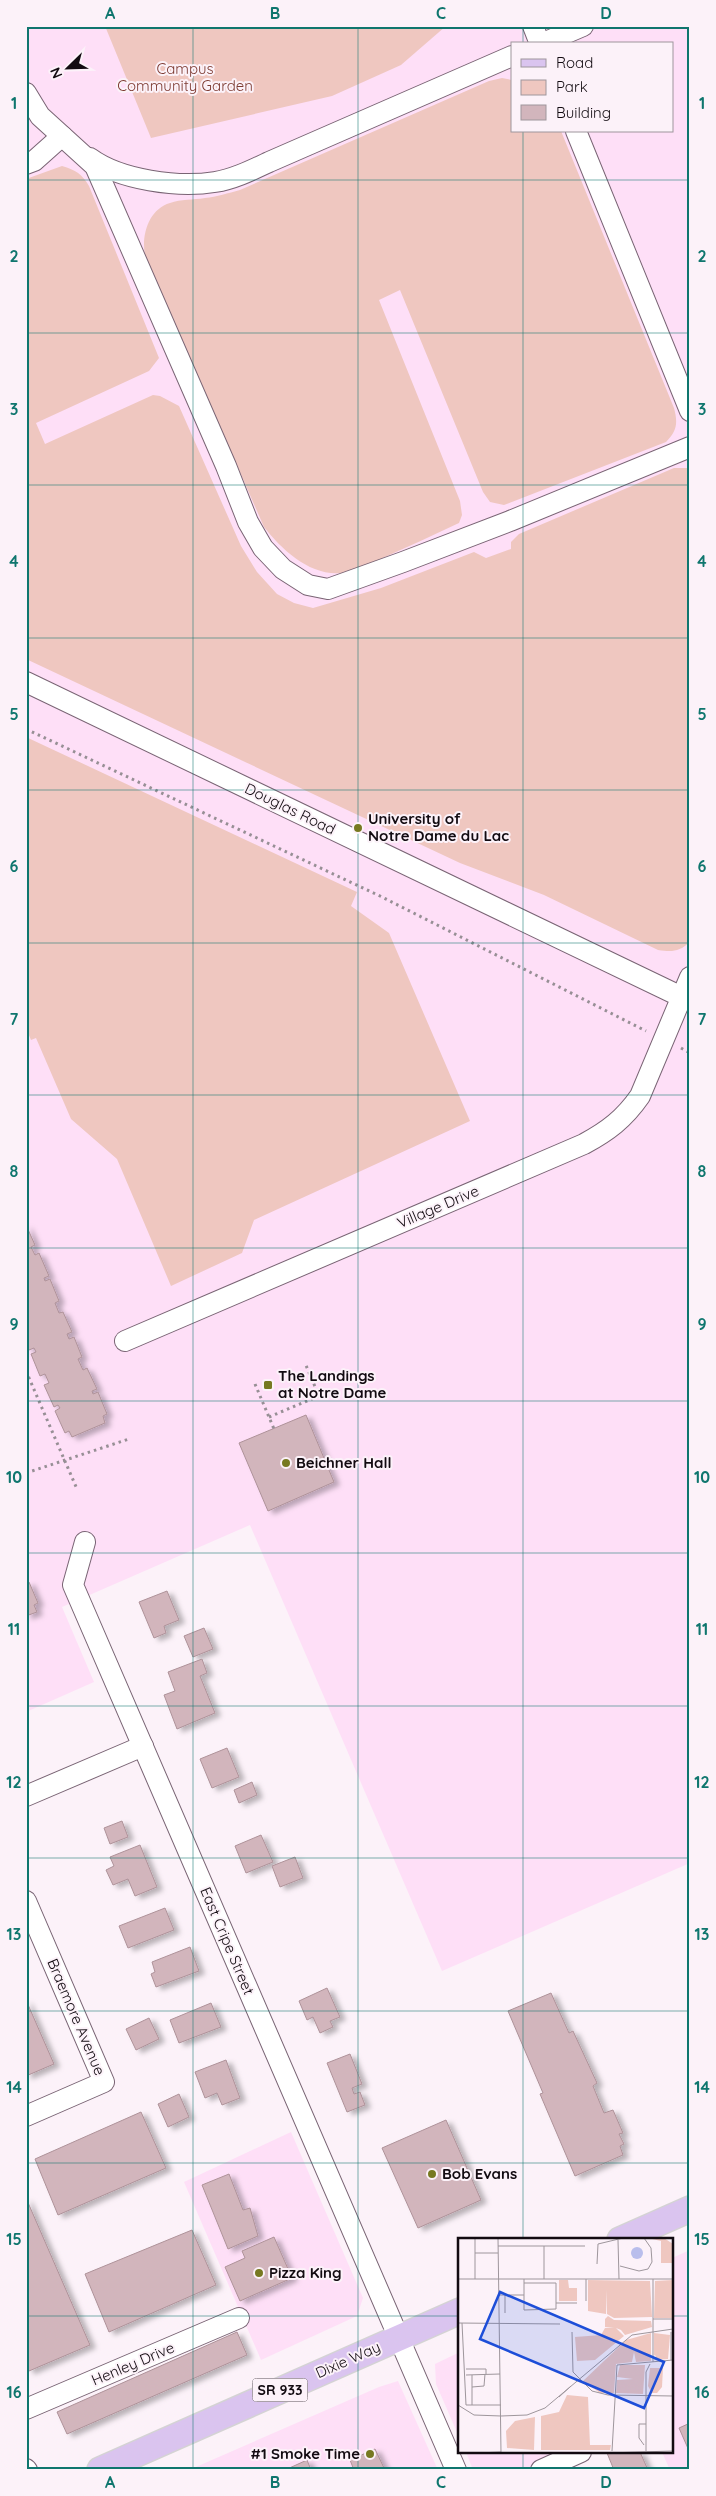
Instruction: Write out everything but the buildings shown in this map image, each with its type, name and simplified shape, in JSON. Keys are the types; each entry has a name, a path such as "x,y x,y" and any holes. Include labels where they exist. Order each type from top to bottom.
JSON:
{"main road":[{"path":"625,2238 690,2209"},
{"name":"Dixie Way","path":"100,2470 458,2312"}],"street":[{"path":"533,26 539,42"},
{"path":"545,42 583,26"},
{"path":"26,94 40,116 97,163 133,178 165,182 214,182 238,176 511,56"},
{"path":"576,132 690,411"},
{"path":"26,164 34,161 62,136"},
{"path":"84,154 95,166 105,186 226,466 248,522 262,548 283,570 308,585 328,589 510,521 690,448"},
{"name":"Douglas Road","path":"26,682 686,999"},
{"name":"Village Drive","path":"125,1341 584,1144 611,1129 628,1114 640,1096 664,1041 686,999 690,977"},
{"name":"East Cripe Street","path":"84,1542 72,1585 456,2470"},
{"path":"26,1796 143,1746"},
{"name":"Braemore Avenue","path":"26,1901 104,2082 26,2116"},
{"name":"Henley Drive","path":"26,2409 239,2318"},
{"path":"541,2470 577,2454"}],"path":[{"path":"26,729 382,897 690,1053"},
{"path":"269,1417 318,1396 305,1363"},
{"path":"26,1372 77,1489"},
{"path":"255,1384 274,1428"},
{"path":"26,1473 130,1439"}],"shaded area":[{"name":"University of Notre Dame du Lac","path":"26,26 690,26 690,1863 442,1971 250,1525 62,1607 94,1682 26,1712"},
{"path":"291,2132 363,2298 357,2316 261,2360 184,2182"},
{"path":"690,2250 690,2470 670,2470 663,2454 674,2454 674,2257"},
{"path":"458,2353 458,2434 436,2384 435,2364"},
{"path":"398,2381 438,2470 189,2470 379,2387"},
{"path":"467,2454 559,2454 523,2470 473,2470"}],"green space":[{"name":"Campus Community Garden","path":"105,26 446,26 401,65 332,96 151,138"},
{"path":"502,78 511,80 511,132 561,132 674,408 676,422 674,430 666,442 504,505 490,502 483,492 400,290 379,300 460,501 462,515 459,523 363,567 341,573 318,570 298,560 279,544 264,527 145,255 144,239 148,224 157,211 170,203 214,197 240,190 489,81"},
{"path":"62,166 78,173 89,186 159,358 149,371 36,423 45,444 153,395 160,396 179,406 241,546 257,572 277,594 294,603 313,608 381,588 474,552 486,558 511,549 511,542 519,534 674,468 687,468 690,471 690,942 675,951 658,950 544,895 460,863 26,659 26,179"},
{"path":"26,737 357,892 351,906 389,933 470,1121 254,1220 242,1253 171,1286 117,1159 71,1119 36,1038 31,1040 26,1028"}],"place":[{"name":"University of Notre Dame du Lac","path":"358,828"},
{"name":"The Landings at Notre Dame","path":"268,1385"},
{"name":"Beichner Hall","path":"286,1463"},
{"name":"Bob Evans","path":"432,2174"},
{"name":"Pizza King","path":"259,2273"},
{"name":"#1 Smoke Time","path":"370,2454"}]}
